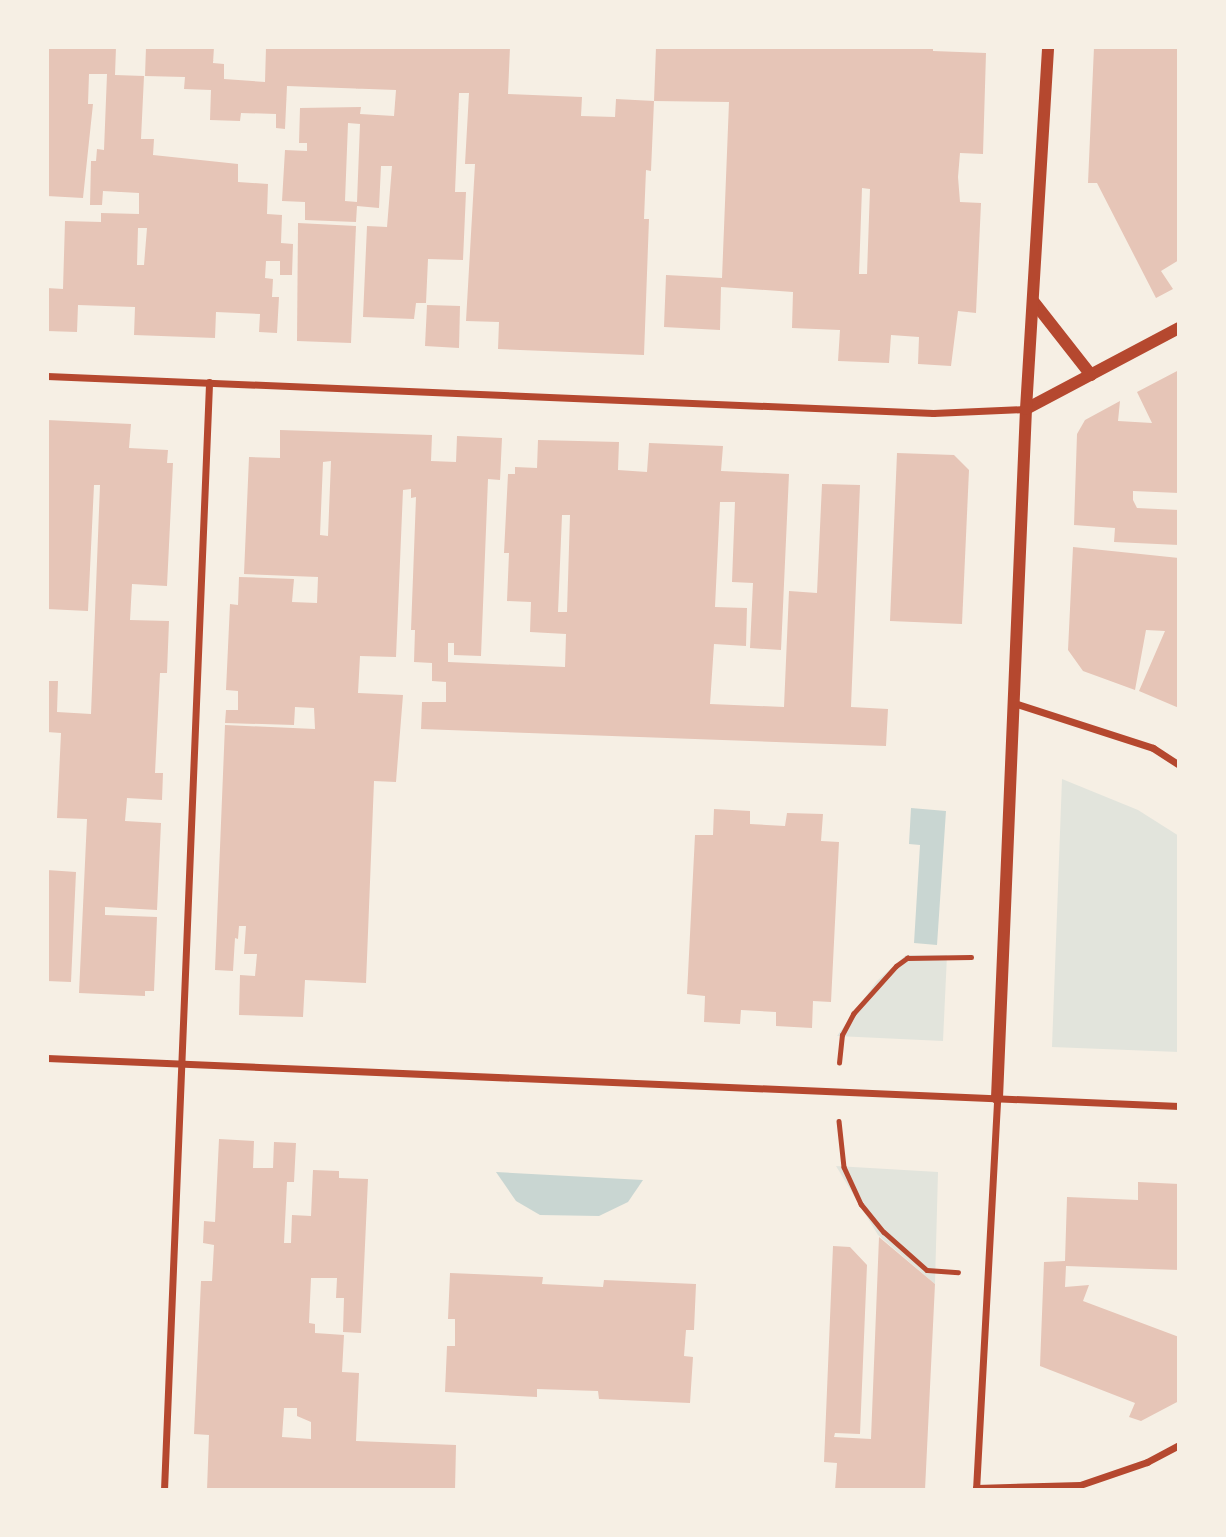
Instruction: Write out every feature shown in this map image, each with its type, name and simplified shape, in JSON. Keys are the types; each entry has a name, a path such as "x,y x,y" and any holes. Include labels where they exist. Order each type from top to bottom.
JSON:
{"street":[{"path":"1048,47 1026,409 997,1098 976,1489 1080,1485 1147,1462 1179,1446"},
{"path":"1033,301 1091,375"},
{"path":"47,376 933,413 1026,409 1179,328"},
{"path":"163,1490 183,1063 209,382"},
{"path":"1014,703 1153,748 1179,765"},
{"path":"47,1058 1179,1106"}],"shaded area":[{"path":"1062,779 1138,810 1179,836 1179,1052 1052,1047"},
{"path":"911,808 946,811 937,945 914,943 920,845 909,844"},
{"path":"906,955 947,955 943,1041 837,1036 877,981"},
{"path":"836,1166 938,1172 935,1284 878,1235"},
{"path":"496,1172 643,1180 628,1202 599,1216 540,1215 516,1201"}],"building":[{"path":"47,47 116,47 115,75 144,76 141,139 154,139 153,155 238,164 238,182 268,184 267,214 282,215 281,243 293,244 292,275 280,275 280,261 266,261 265,278 273,279 272,297 279,297 277,333 259,332 260,314 216,312 215,338 134,335 135,307 78,305 77,332 47,331 47,288 63,289 65,221 101,222 101,213 139,214 139,193 103,191 102,205 90,205 91,161 96,161 97,149 104,150 107,74 89,74 88,104 93,104 83,198 47,196","holes":["138,228 147,228 144,265 137,265"]},
{"path":"146,47 214,47 213,63 224,64 224,79 265,82 266,47 510,47 508,94 582,97 581,116 615,117 616,99 654,101 651,171 646,170 644,219 649,219 644,355 498,349 499,322 466,321 475,164 465,164 469,93 459,93 455,192 466,192 463,260 428,259 426,303 416,303 414,319 363,317 367,226 387,227 392,166 381,166 379,208 357,206 356,222 305,220 305,202 282,201 285,150 307,151 307,143 299,143 300,108 361,107 360,114 394,116 396,90 287,86 285,129 276,128 276,114 241,113 240,121 210,120 211,90 184,89 185,77 145,76","holes":["348,123 360,124 357,202 345,201"]},
{"path":"656,47 933,47 933,51 986,53 983,154 960,153 958,177 960,202 981,203 976,313 958,311 951,366 918,364 919,337 891,335 889,363 838,361 840,330 792,328 793,292 721,287 720,330 664,327 666,275 722,278 729,102 654,101","holes":["862,188 870,189 867,274 859,274"]},
{"path":"1094,47 1179,47 1179,260 1161,271 1173,289 1156,298 1097,183 1088,183"},
{"path":"298,223 356,226 351,343 297,341"},
{"path":"427,305 460,306 459,348 425,346"},
{"path":"1179,370 1179,493 1133,491 1133,500 1137,508 1179,510 1179,545 1114,542 1115,528 1074,525 1077,434 1085,420 1120,401 1118,421 1152,423 1137,392"},
{"path":"47,420 131,424 129,448 168,450 167,463 173,463 167,586 132,584 130,620 169,621 167,673 160,673 155,773 163,773 162,800 127,798 125,821 161,823 157,910 105,907 105,915 157,917 154,991 145,991 145,996 79,993 87,819 57,818 61,733 47,732 47,681 58,681 57,712 91,714 100,485 94,485 88,611 47,609"},
{"path":"280,430 432,435 431,461 456,462 457,436 502,438 500,480 488,479 481,656 454,655 454,643 448,643 448,662 565,667 566,634 530,632 531,602 507,601 509,553 504,553 508,474 515,474 515,467 537,468 538,440 619,442 618,470 647,472 649,443 723,446 721,471 789,474 781,650 750,648 753,583 732,582 735,502 720,502 715,607 747,608 746,646 714,644 710,704 784,707 789,591 817,593 822,484 860,485 851,707 888,709 886,746 421,729 422,702 446,702 446,682 432,681 432,663 414,662 415,630 411,630 416,497 411,498 411,489 403,490 396,657 360,656 358,693 403,695 396,782 374,781 366,983 305,980 303,1017 239,1015 240,975 255,976 257,954 244,954 246,926 239,926 238,939 235,938 233,971 215,970 225,725 315,729 314,708 295,707 294,725 225,723 226,710 238,710 238,691 226,690 230,604 238,605 239,577 294,579 292,602 317,603 318,577 244,574 249,457 280,458","holes":["331,461 328,536 320,535 323,462","562,515 570,515 567,612 558,612"]},
{"path":"897,453 954,455 969,470 962,624 890,621"},
{"path":"1073,547 1179,558 1179,708 1139,691 1165,631 1146,630 1135,690 1083,671 1068,650"},
{"path":"714,809 750,811 750,824 785,826 787,813 823,814 821,841 839,842 831,1002 813,1001 812,1028 776,1026 776,1012 741,1010 740,1024 704,1022 705,996 687,994 695,835 713,835"},
{"path":"47,870 76,872 71,982 47,981"},
{"path":"219,1139 254,1141 253,1168 273,1168 274,1142 296,1143 294,1182 287,1182 284,1243 291,1243 292,1215 311,1216 313,1170 339,1171 339,1178 368,1179 361,1333 343,1332 344,1298 336,1298 337,1278 311,1278 309,1323 315,1324 315,1333 344,1335 342,1372 359,1373 356,1441 456,1445 455,1490 207,1490 209,1435 194,1434 201,1281 212,1281 214,1245 203,1243 204,1221 215,1222","holes":["284,1408 297,1408 297,1416 311,1422 311,1439 282,1437"]},
{"path":"1138,1182 1179,1184 1179,1270 1066,1266 1065,1287 1089,1285 1083,1301 1179,1337 1179,1401 1141,1421 1129,1417 1135,1403 1040,1366 1044,1262 1065,1261 1067,1197 1138,1200"},
{"path":"879,1237 935,1284 925,1490 835,1490 837,1463 824,1462 833,1246 850,1247 867,1265 860,1434 835,1433 834,1437 871,1439"},
{"path":"450,1273 543,1277 542,1284 603,1287 604,1280 696,1284 694,1330 686,1330 684,1356 693,1357 690,1403 599,1399 598,1391 537,1389 537,1397 445,1392 447,1346 455,1346 455,1319 448,1319"}]}
